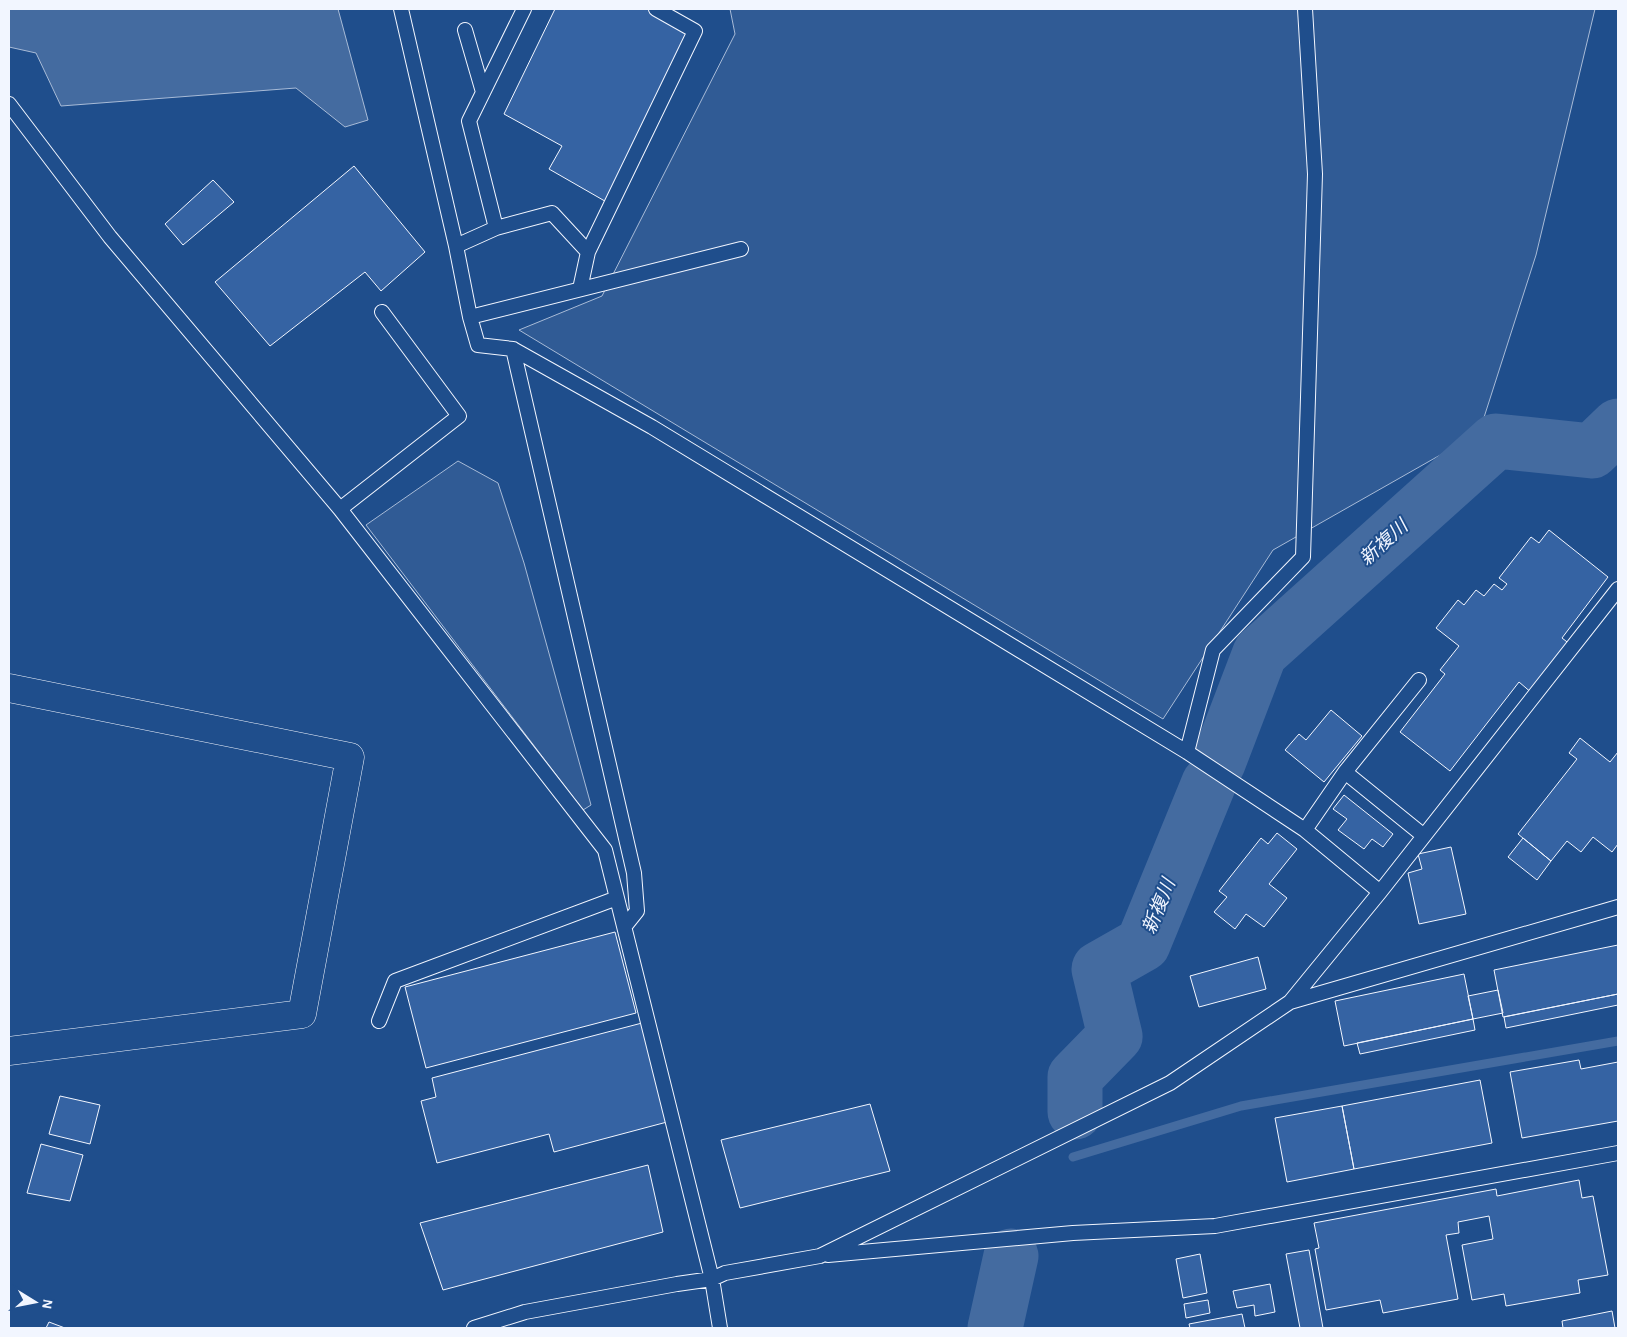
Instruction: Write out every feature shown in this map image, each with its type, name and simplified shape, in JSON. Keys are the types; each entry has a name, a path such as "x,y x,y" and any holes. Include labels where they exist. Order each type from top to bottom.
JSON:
{"street":[{"path":"9,688 350,757 302,1014 9,1050"}],"lane":[{"path":"401,9 456,246 470,317 478,345 512,349 652,427 1187,752 1305,830 1380,892"},
{"path":"496,228 469,121 524,9"},
{"path":"580,289 588,252 695,31 656,9"},
{"path":"1187,752 1212,650 1303,557 1314,174 1305,9"},
{"path":"465,30 483,92"},
{"path":"9,104 110,237 340,509 605,850 712,1279 720,1328"},
{"path":"456,246 496,228 552,214 588,252"},
{"path":"470,317 741,249"},
{"path":"340,509 459,416 382,312"},
{"path":"512,349 634,873 637,912 625,926"},
{"path":"820,1256 1170,1083 1290,1002 1380,892 1618,588"},
{"path":"1305,830 1345,772 1419,680"},
{"path":"1345,772 1424,836"},
{"path":"378,1021 396,981 618,898"},
{"path":"1290,1002 1618,907"},
{"path":"474,1328 525,1312 712,1279 725,1273 820,1256 1072,1233 1215,1226 1618,1153"}],"shaded area":[{"path":"9,9 338,9 368,120 345,127 296,88 61,106 36,53 9,47"},
{"path":"730,9 1595,9 1536,255 1479,433 1273,550 1163,719 519,330 602,296 735,34"},
{"path":"458,461 498,483 524,563 591,805 583,810 366,525"}],"building":[{"path":"555,9 651,9 694,32 610,204 549,169 562,146 504,114"},
{"path":"354,166 425,252 381,291 365,272 270,346 215,282"},
{"path":"213,180 234,202 183,245 165,224"},
{"path":"1549,530 1608,577 1562,638 1571,645 1533,694 1519,682 1450,771 1400,732 1445,674 1440,670 1459,646 1436,628 1458,600 1464,605 1476,590 1484,596 1494,584 1502,590 1507,584 1499,578 1531,537 1539,543"},
{"path":"1331,710 1362,736 1324,782 1285,750 1299,734 1306,740"},
{"path":"1580,738 1610,762 1618,752 1618,844 1612,852 1593,837 1581,852 1567,841 1551,861 1518,834 1577,759 1569,753"},
{"path":"1344,795 1393,834 1383,847 1372,839 1364,849 1338,830 1347,819 1333,809"},
{"path":"1277,833 1297,849 1269,884 1287,898 1264,927 1246,914 1235,929 1214,912 1227,897 1219,891 1261,838 1268,844"},
{"path":"1523,838 1551,861 1537,880 1508,857"},
{"path":"1451,847 1466,914 1419,924 1408,873 1422,869 1418,854"},
{"path":"615,932 636,1013 426,1068 405,987"},
{"path":"1618,945 1618,994 1503,1017 1494,970"},
{"path":"1258,957 1266,989 1199,1007 1190,976"},
{"path":"1464,974 1473,1019 1344,1046 1335,1001"},
{"path":"1498,990 1503,1013 1473,1019 1468,996"},
{"path":"1618,994 1618,1005 1506,1028 1504,1017"},
{"path":"1473,1019 1475,1030 1360,1054 1357,1043"},
{"path":"642,1023 667,1122 554,1152 549,1134 437,1163 421,1101 436,1097 432,1078"},
{"path":"1579,1060 1581,1069 1618,1062 1618,1121 1522,1138 1510,1072"},
{"path":"1480,1080 1492,1143 1354,1169 1342,1106"},
{"path":"60,1096 100,1105 90,1144 49,1134"},
{"path":"870,1104 890,1171 740,1208 721,1140"},
{"path":"1342,1106 1354,1169 1287,1182 1275,1118"},
{"path":"41,1144 83,1155 70,1201 27,1193"},
{"path":"648,1165 663,1232 443,1290 420,1223"},
{"path":"1579,1180 1582,1198 1593,1196 1608,1275 1578,1280 1580,1293 1506,1306 1504,1294 1472,1300 1462,1245 1493,1239 1489,1216 1458,1222 1459,1233 1446,1235 1458,1299 1383,1313 1380,1300 1326,1310 1315,1249 1319,1248 1314,1223 1496,1189 1497,1196"},
{"path":"1309,1250 1323,1328 1300,1328 1286,1254"},
{"path":"1200,1254 1207,1293 1183,1298 1176,1259"},
{"path":"1270,1284 1275,1312 1255,1316 1254,1305 1237,1308 1233,1291"},
{"path":"1208,1300 1210,1313 1186,1318 1184,1304"},
{"path":"1612,1311 1615,1328 1563,1328 1562,1321"},
{"path":"1242,1314 1245,1328 1190,1328 1189,1324"},
{"path":"49,1322 65,1328 46,1328"}],"waterway":[{"name":"新複川","path":"1218,763 1260,653 1496,441 1592,451 1618,426"},
{"name":"新複川","path":"1075,1112 1075,1077 1115,1036 1099,969 1143,944 1209,783"},
{"path":"1073,1157 1241,1106 1618,1041"},
{"name":"新複川","path":"995,1328 1011,1256"}]}
